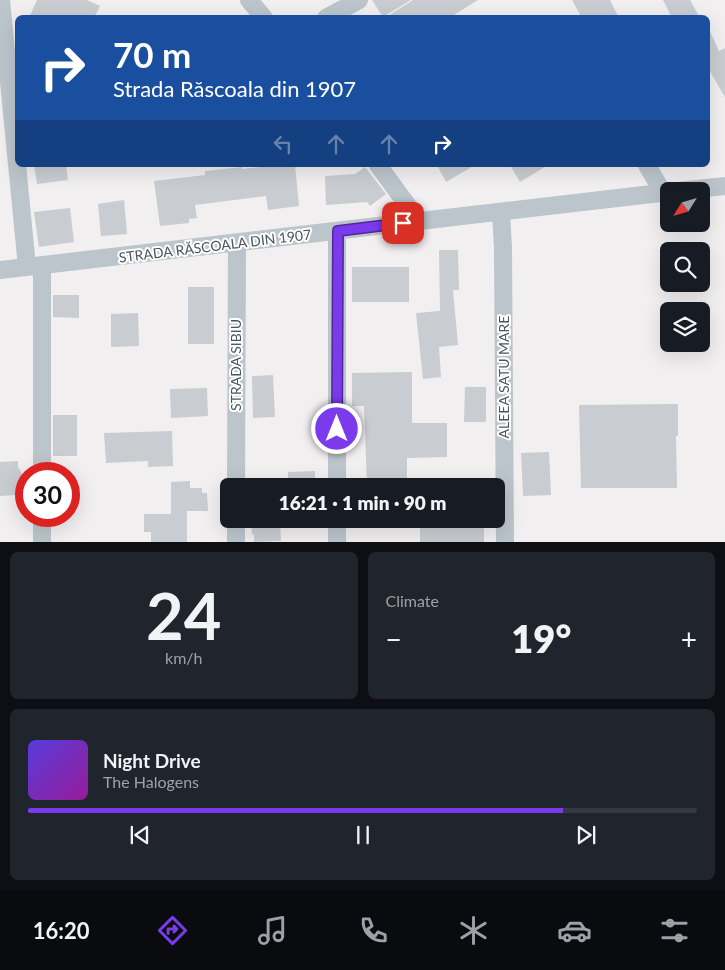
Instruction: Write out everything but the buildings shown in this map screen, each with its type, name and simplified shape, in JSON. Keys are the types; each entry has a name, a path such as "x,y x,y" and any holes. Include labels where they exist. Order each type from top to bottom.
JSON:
{"street":[{"path":"1,0 15,113"},
{"path":"248,0 261,15"},
{"path":"332,15 359,0"},
{"path":"22,167 34,267 42,462"},
{"path":"379,167 419,221"},
{"path":"649,167 661,182"},
{"name":"STRADA RĂSCOALA DIN 1907","path":"710,188 725,186"},
{"name":"STRADA RĂSCOALA DIN 1907","path":"0,270 660,193"},
{"name":"ALEEA SATU MARE","path":"501,212 503,248 505,542"},
{"path":"337,478 338,231"},
{"name":"STRADA SIBIU","path":"236,478 237,243"},
{"path":"42,527 42,542"},
{"path":"236,528 236,542"},
{"path":"337,528 337,542"}],"route":[{"path":"337,429 338,231 403,223"}]}
